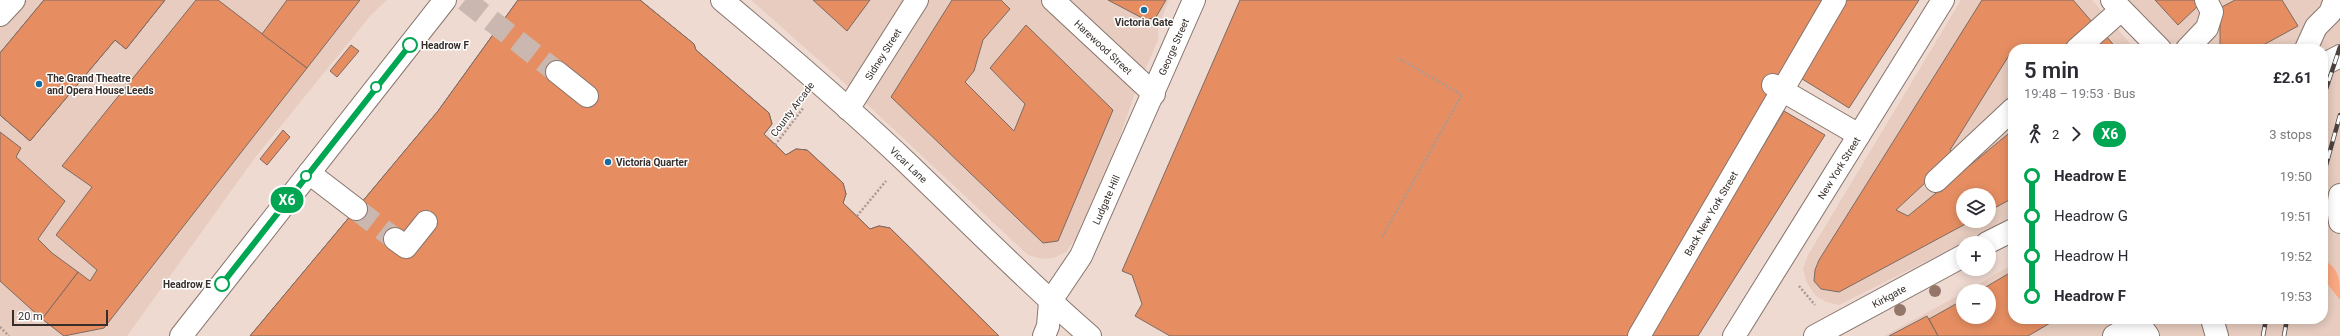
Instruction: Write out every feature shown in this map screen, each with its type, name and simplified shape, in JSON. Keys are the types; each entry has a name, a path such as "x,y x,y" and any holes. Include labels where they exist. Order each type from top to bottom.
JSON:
{"street":[{"path":"0,15 14,0"},
{"path":"181,336 445,0"},
{"name":"Vicar Lane","path":"722,0 821,84 904,160 1050,302 1090,336"},
{"name":"Sidney Street","path":"848,109 917,0"},
{"name":"Harewood Street","path":"1054,0 1154,94"},
{"name":"George Street","path":"1154,94 1194,0"},
{"name":"Back New York Street","path":"1639,336 1767,115 1778,87 1794,69 1835,0"},
{"name":"New York Street","path":"1734,336 1943,0"},
{"path":"2192,44 2207,28 2212,12 2206,0"},
{"path":"2308,44 2316,27 2330,13 2335,0"},
{"path":"2081,44 2116,5 2155,44"},
{"path":"2328,62 2340,56"},
{"path":"557,72 587,96"},
{"path":"1778,87 1859,135"},
{"name":"Ludgate Hill","path":"1050,302 1081,256 1154,94"},
{"path":"1936,181 2008,114"},
{"path":"309,173 356,209"},
{"path":"2340,195 2338,207 2340,222"},
{"path":"395,239 406,247 426,222"},
{"path":"1996,238 2008,232"},
{"name":"Kirkgate","path":"1814,336 1956,260"},
{"path":"1044,336 1048,326 1050,302"},
{"path":"2114,336 2135,324"},
{"path":"2139,324 2148,336"},
{"path":"2213,324 2217,336"},
{"path":"2217,336 2219,324"}],"path":[{"path":"1382,237 1462,95 1398,58"},
{"name":"County Arcade","path":"775,144 821,84"},
{"path":"857,216 904,160"},
{"path":"1786,252 1791,275 1802,291 1815,306 1837,323"},
{"path":"0,327 9,336"}],"shaded area":[{"path":"0,0 387,0 371,15 254,159 127,336 0,336"},
{"path":"751,0 1169,0 1158,27 1158,40 1135,93 1098,199 1079,234 1066,252 1053,258 1042,259 1028,255 839,78"},
{"path":"1961,0 2092,0 2131,44 2008,44 2008,220 1996,226 1996,188 1956,188 1956,228 1993,228 1977,236 1956,236 1956,246 1839,305 1826,302 1815,295 1807,283 1803,269 1808,255"},
{"path":"2124,0 2340,0 2340,336 1884,336 1956,297 1956,324 1996,324 1996,284 1979,284 1993,276 1996,276 1996,274 2008,267 2008,324 2328,324 2328,44 2178,44 2176,42 2167,44"},
{"path":"2328,262 2336,271 2338,276 2340,300 2328,284"}],"building":[{"name":"The Grand Theatre and Opera House Leeds","path":"44,0 165,0 126,49 115,40 30,141 0,115 0,53"},
{"name":"The Grand Theatre and Opera House Leeds","path":"44,0 165,0 126,49 115,40 30,141 0,115 0,53"},
{"path":"196,0 218,0 307,68 104,328 64,336 42,319 78,272 90,281 97,270 56,235 92,187 62,166"},
{"path":"287,0 360,0 307,68 262,34"},
{"name":"Victoria Quarter","path":"518,0 640,0 694,44 696,50 769,113 772,124 764,134 786,155 796,149 807,150 843,183 846,194 843,203 870,229 879,226 890,228 999,336 347,336 400,276 436,224 484,233 509,201 465,170 446,192 386,247 400,257 327,336 250,336 438,111","holes":["596,44 624,71 597,102 616,119 603,145 588,152 569,139 561,150 543,137 572,100 552,78 565,62 576,70"]},
{"name":"Victoria Quarter","path":"518,0 640,0 694,44 696,50 769,113 772,124 764,134 786,155 796,149 807,150 843,183 846,194 843,203 870,229 879,226 890,228 999,336 250,336 438,111"},
{"path":"813,0 870,0 847,31"},
{"path":"952,0 1001,0 1010,9 983,40 974,71 965,82 1014,131 1025,104 990,68 1026,25 1113,110 1058,241 1043,243 891,97"},
{"name":"Victoria Gate","path":"1108,0 1166,0 1156,17 1146,20"},
{"path":"1240,0 1822,0 1629,336 1170,336 1135,316 1142,304 1132,275 1122,271"},
{"path":"1845,0 1919,0 1849,108 1799,77"},
{"path":"1982,0 2073,0 2093,23 2073,44 2008,44 2008,57 1950,150 1956,154 1896,210 1908,216 2008,134 2008,201 1996,207 1996,188 1956,188 1956,228 1958,228 1839,292 1821,289 1814,281 1815,270 1819,260"},
{"path":"2155,0 2197,0 2200,4 2178,25"},
{"path":"2235,0 2282,0 2298,26 2265,44 2220,44 2220,8"},
{"path":"2107,37 2113,44 2099,44"},
{"path":"351,45 359,51 337,77 330,71"},
{"path":"1784,111 1825,135 1698,336 1649,336"},
{"path":"283,130 290,137 267,165 260,159"},
{"path":"0,132 21,148 16,157 65,201 38,239 52,253 78,272 42,319 0,281"},
{"path":"2008,274 2008,324 2048,324 2028,336 1938,336 1929,319 1956,304 1956,324 1996,324 1996,284 1991,284"},
{"path":"1927,316 1938,336 1889,336"}],"tunnel":[{"path":"465,0 557,72"},
{"path":"356,209 395,239"}],"railway":[{"path":"2328,83 2340,47"},
{"path":"2328,158 2340,115"},
{"path":"2263,336 2265,324"},
{"path":"2284,336 2286,324"}],"bus line":[{"name":"X6","path":"222,284 410,45"}],"place":[{"name":"Victoria Gate","path":"1144,10"},
{"name":"Headrow F","path":"410,45"},
{"name":"The Grand Theatre and Opera House Leeds","path":"39,84"},
{"name":"Victoria Quarter","path":"608,162"},
{"name":"Headrow E","path":"222,284"}]}
